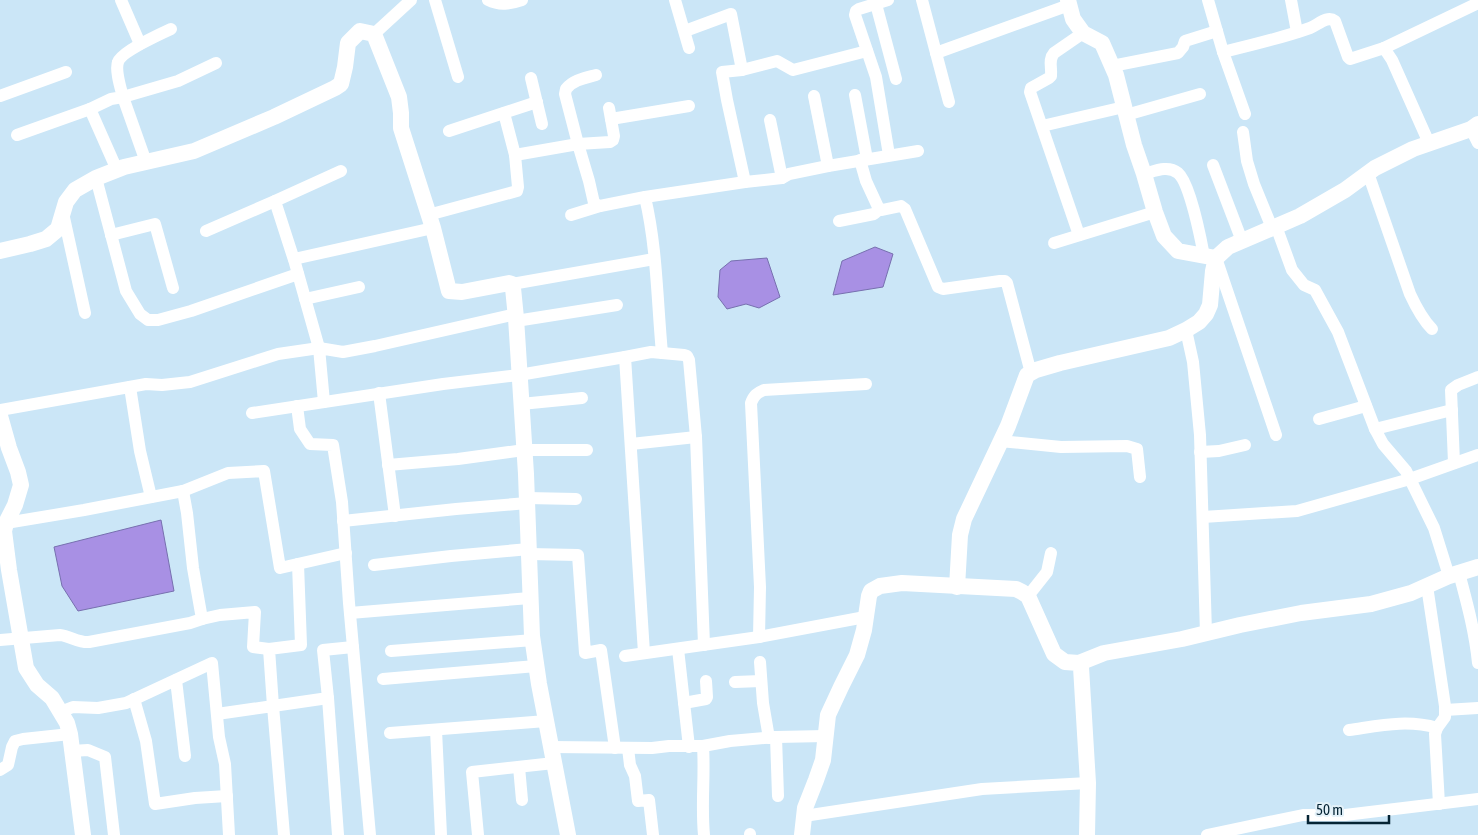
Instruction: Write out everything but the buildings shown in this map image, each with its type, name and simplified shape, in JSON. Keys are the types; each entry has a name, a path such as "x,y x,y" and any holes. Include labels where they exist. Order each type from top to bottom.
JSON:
{"street":[{"path":"120,0 140,44"},
{"path":"374,34 411,0"},
{"path":"435,0 458,78"},
{"path":"488,0 496,4 508,4 522,0"},
{"path":"675,0 690,48"},
{"path":"922,0 948,102"},
{"path":"1208,0 1223,52 1245,114"},
{"path":"1291,0 1297,32"},
{"path":"889,155 877,84 855,15 859,9 882,2 896,80"},
{"path":"936,53 1068,2 1073,19 1083,33 1102,43 1116,74 1134,145 1164,236 1178,251 1210,257 1228,247 1300,216 1344,190 1368,173 1413,148 1476,132"},
{"path":"1223,52 1297,32 1331,19 1335,21 1350,58 1384,48 1478,3"},
{"path":"685,31 731,14 742,70"},
{"path":"146,162 123,97 117,69 118,61 140,44 171,29"},
{"path":"0,251 46,239 58,229 66,202 74,190 96,178 146,162 194,151 274,117 335,88 341,84 348,43 360,31 374,34"},
{"path":"1112,66 1178,53 1185,41 1217,31"},
{"path":"1079,235 1030,92 1031,88 1051,76 1050,62 1054,53 1083,33"},
{"path":"374,34 399,97 402,113 401,128 430,221 449,291 462,292 654,259"},
{"path":"1384,48 1392,60 1429,143"},
{"path":"745,182 722,72 742,70 777,61 793,70 867,52"},
{"path":"17,135 90,109 111,99 178,81 216,63"},
{"path":"0,96 66,72"},
{"path":"596,75 576,81 568,86 565,94 594,203 600,206"},
{"path":"531,78 542,124"},
{"path":"1042,126 1125,111 1200,94"},
{"path":"854,95 866,181 880,209"},
{"path":"814,96 828,166"},
{"path":"449,131 537,102"},
{"path":"516,155 578,144 610,142 614,136 610,113 689,106"},
{"path":"90,109 117,170"},
{"path":"294,259 430,221 517,191 516,155 504,113"},
{"path":"770,120 782,178"},
{"path":"1243,132 1247,161 1254,184 1292,270 1304,285 1315,290 1338,332 1366,406 1383,444 1406,471 1434,528 1472,618 1478,663"},
{"path":"571,216 600,206 645,197 782,178 789,174 863,159 918,151"},
{"path":"1213,164 1242,241"},
{"path":"1144,174 1164,169 1178,173 1184,182 1276,435"},
{"path":"206,231 341,171"},
{"path":"1368,173 1410,294 1425,322 1432,329"},
{"path":"96,178 126,292 140,314 148,320 158,320 191,311 298,274"},
{"path":"645,197 655,251 654,259 662,353"},
{"path":"275,201 294,259 319,348 324,402"},
{"path":"839,221 874,214 880,209 901,206 905,209 936,284 940,289 1005,281 1031,373"},
{"path":"1054,243 1155,212"},
{"path":"63,213 85,312"},
{"path":"111,235 155,224 173,288"},
{"path":"956,587 960,535 964,519 1008,426 1027,375 1036,370 1060,363 1169,338 1199,322 1210,306 1213,272 1210,257"},
{"path":"512,284 516,317 527,500 533,640 536,666 568,835"},
{"path":"305,298 359,287"},
{"path":"0,410 146,384 190,382 278,354 319,348 343,352 516,317 617,304"},
{"path":"1186,330 1193,362 1200,452 1206,633"},
{"path":"252,413 379,393 519,375 651,352 687,356 689,360 696,437 704,645"},
{"path":"625,357 644,653"},
{"path":"1454,463 1451,390 1458,384 1478,377"},
{"path":"759,636 760,587 751,403 753,396 764,390 866,384"},
{"path":"130,387 140,451 151,497"},
{"path":"379,393 395,516"},
{"path":"521,404 582,398"},
{"path":"297,406 300,429 310,444 333,445 343,521 370,835"},
{"path":"1319,419 1366,406"},
{"path":"1376,429 1452,410"},
{"path":"0,416 21,485 16,506 6,523 3,557 26,668 37,685 52,698 67,723 83,835"},
{"path":"631,444 696,437"},
{"path":"1000,441 1061,447 1127,446 1137,448 1140,477"},
{"path":"1200,452 1220,451 1245,445"},
{"path":"388,465 458,459 524,450 587,450"},
{"path":"1202,517 1297,511 1410,479 1478,455"},
{"path":"6,523 183,491 228,473 264,471 280,568 346,553"},
{"path":"183,491 202,619"},
{"path":"343,521 527,500 576,499"},
{"path":"374,565 451,556 529,551 578,555 584,653 601,650 615,748"},
{"path":"1028,596 1047,572 1051,553"},
{"path":"0,640 21,640 60,635 89,642 190,622 220,614 256,612 253,647 270,649 301,645 298,564"},
{"path":"802,835 808,798 823,760 828,715 857,655 864,630 868,596 880,586 902,583 1016,589 1028,596 1054,654 1065,662 1079,663 1104,653 1182,639 1240,625 1301,613 1371,604 1411,594 1454,575 1478,567"},
{"path":"1427,586 1445,710 1444,718 1435,734 1439,804"},
{"path":"350,613 530,598"},
{"path":"625,656 704,645 865,617"},
{"path":"391,651 533,640"},
{"path":"338,835 324,650 353,647"},
{"path":"270,649 284,835"},
{"path":"678,649 688,747"},
{"path":"760,662 763,703 773,737 778,796"},
{"path":"60,712 73,707 107,707 134,699 212,663 219,737 225,764 229,835"},
{"path":"1079,663 1088,783 1087,835"},
{"path":"383,680 536,666"},
{"path":"176,680 185,756"},
{"path":"684,703 706,699 706,681"},
{"path":"735,682 761,681"},
{"path":"217,714 328,698"},
{"path":"134,699 146,741 155,804 226,796"},
{"path":"1445,710 1478,708"},
{"path":"390,733 546,721"},
{"path":"1349,730 1407,723 1424,724 1437,728"},
{"path":"436,730 441,835"},
{"path":"0,770 8,765 15,741 70,734"},
{"path":"551,747 688,747 773,737 826,736"},
{"path":"703,746 705,776 704,835"},
{"path":"628,748 630,764 635,776 638,801 649,800 653,835"},
{"path":"72,751 88,750 105,757 114,835"},
{"path":"478,835 472,772 554,763"},
{"path":"519,767 522,800"},
{"path":"804,816 982,789 1088,783"},
{"path":"1207,835 1304,815 1345,815 1478,799"}],"shaded area":[{"path":"875,247 893,254 883,287 833,295 842,261"},
{"path":"767,258 780,297 759,308 746,304 727,309 718,297 720,270 731,261"},
{"path":"161,520 174,591 78,611 62,586 54,547"}]}
